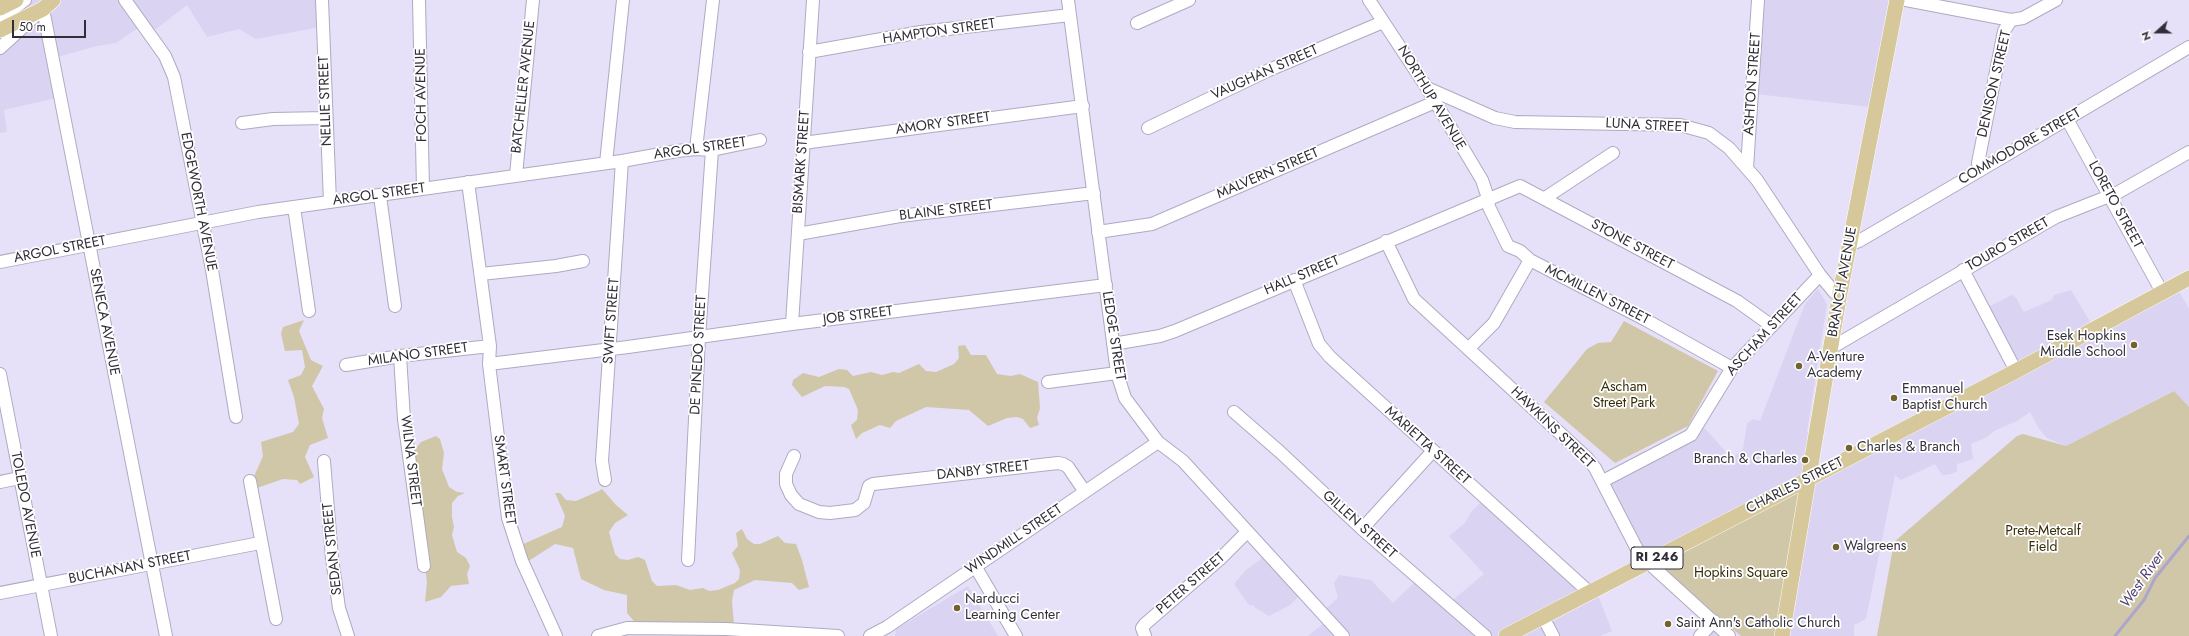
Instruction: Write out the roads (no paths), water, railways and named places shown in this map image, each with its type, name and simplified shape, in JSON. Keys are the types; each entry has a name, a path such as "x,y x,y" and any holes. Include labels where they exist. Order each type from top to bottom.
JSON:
{"main road":[{"path":"0,8 16,0"},
{"name":"BRANCH AVENUE","path":"1782,636 1839,298 1896,0"},
{"path":"0,30 48,4"},
{"name":"CHARLES STREET","path":"1506,636 2016,371 2189,278"}],"street":[{"path":"0,19 25,0"},
{"name":"EDGEWORTH AVENUE","path":"125,0 170,65 212,270 236,417"},
{"name":"NELLIE STREET","path":"322,0 318,36 326,118 330,202"},
{"name":"FOCH AVENUE","path":"418,0 423,189"},
{"name":"BATCHELLER AVENUE","path":"516,175 533,0"},
{"path":"606,163 623,0"},
{"path":"696,149 713,0"},
{"name":"BISMARK STREET","path":"792,324 813,0"},
{"name":"LEDGE STREET","path":"1068,0 1117,373 1124,398 1158,442 1182,461 1246,533 1342,636"},
{"path":"1137,23 1189,0"},
{"name":"NORTHUP AVENUE","path":"1369,0 1427,88 1482,180 1488,198"},
{"name":"ASHTON STREET","path":"1747,168 1758,0"},
{"path":"1906,0 2011,20 2023,18 2056,0"},
{"path":"0,48 48,4"},
{"name":"SENECA AVENUE","path":"48,4 89,244 166,636"},
{"name":"HAMPTON STREET","path":"809,52 921,32 1070,15"},
{"name":"DENISON STREET","path":"1979,171 1978,163 2004,31 2011,20"},
{"name":"VAUGHAN STREET","path":"1148,128 1269,70 1383,22"},
{"name":"COMMODORE STREET","path":"1849,244 1859,241 2189,47"},
{"name":"LUNA STREET","path":"1427,88 1495,118 1515,122 1687,126 1702,130 1719,140 1747,168 1770,199 1820,275 1839,298"},
{"name":"MALVERN STREET","path":"1098,232 1152,224 1435,102"},
{"name":"AMORY STREET","path":"803,142 1083,106"},
{"path":"242,123 273,119 326,118"},
{"name":"LORETO STREET","path":"2067,120 2162,292"},
{"name":"ARGOL STREET","path":"0,262 202,222 294,207 380,196 696,149 712,150 760,140"},
{"name":"DE PINEDO STREET","path":"688,560 699,338 712,150"},
{"path":"1545,198 1613,152"},
{"name":"TOURO STREET","path":"1831,348 1962,270 2056,217 2110,196 2189,152"},
{"name":"SWIFT STREET","path":"605,480 602,461 622,161"},
{"path":"468,182 490,346"},
{"name":"STONE STREET","path":"1488,198 1520,186 1737,301 1772,326"},
{"name":"BLAINE STREET","path":"798,234 900,216 1094,193"},
{"path":"380,196 395,306"},
{"name":"HALL STREET","path":"1113,344 1160,336 1175,331 1488,198"},
{"name":"MCMILLEN STREET","path":"1488,198 1489,207 1508,246 1520,251 1530,260 1626,309 1732,368"},
{"path":"294,207 309,311"},
{"name":"HAWKINS STREET","path":"1386,241 1409,292 1414,299 1587,458 1603,482 1640,555 1647,563 1714,621 1729,636"},
{"path":"1468,349 1494,323 1530,260"},
{"path":"481,274 556,266 583,261"},
{"path":"1962,270 2016,371"},
{"name":"ASCHAM STREET","path":"1603,482 1692,435 1732,368 1820,275"},
{"name":"MARIETTA STREET","path":"1294,280 1323,349 1432,452 1589,592"},
{"name":"JOB STREET","path":"610,349 1106,284"},
{"name":"MILANO STREET","path":"346,365 400,356 490,346"},
{"name":"SMART STREET","path":"490,346 489,364 510,528 556,636"},
{"path":"489,364 610,349"},
{"name":"WILNA STREET","path":"400,356 404,420 424,566"},
{"path":"1048,382 1117,373"},
{"name":"TOLEDO AVENUE","path":"0,374 51,636"},
{"name":"GILLEN STREET","path":"1234,412 1280,452 1362,529 1485,636"},
{"name":"WINDMILL STREET","path":"870,636 887,627 1158,442"},
{"path":"1362,529 1432,452"},
{"name":"DANBY STREET","path":"794,456 786,474 786,484 791,495 799,504 810,510 830,513 855,510 864,503 868,486 879,483 1058,463 1063,464 1068,468 1085,492"},
{"name":"SEDAN STREET","path":"324,461 332,558 340,608 348,636"},
{"path":"0,482 20,478"},
{"path":"250,481 260,543 276,619"},
{"name":"PETER STREET","path":"1145,636 1142,628 1145,624 1220,559 1246,533"},
{"name":"BUCHANAN STREET","path":"0,593 260,543"},
{"path":"975,566 1016,636"},
{"path":"1543,617 1553,636"},
{"path":"1700,636 1714,621"},
{"path":"598,636 618,629 838,636"}],"waterway":[{"name":"West River","path":"2115,636 2144,600 2155,578 2189,536"}],"place":[{"name":"Esek Hopkins Middle School","path":"2134,345"},
{"name":"A-Venture Academy","path":"1799,366"},
{"name":"Emmanuel Baptist Church","path":"1894,398"},
{"name":"Charles & Branch","path":"1849,448"},
{"name":"Branch & Charles","path":"1805,460"},
{"name":"Walgreens","path":"1836,547"},
{"name":"Narducci Learning Center","path":"957,608"},
{"name":"Saint Ann's Catholic Church","path":"1668,624"}],"park label":[{"name":"Ascham Street Park","path":"1624,396"},
{"name":"Prete-Metcalf Field","path":"2043,540"},
{"name":"Hopkins Square","path":"1741,574"}]}
